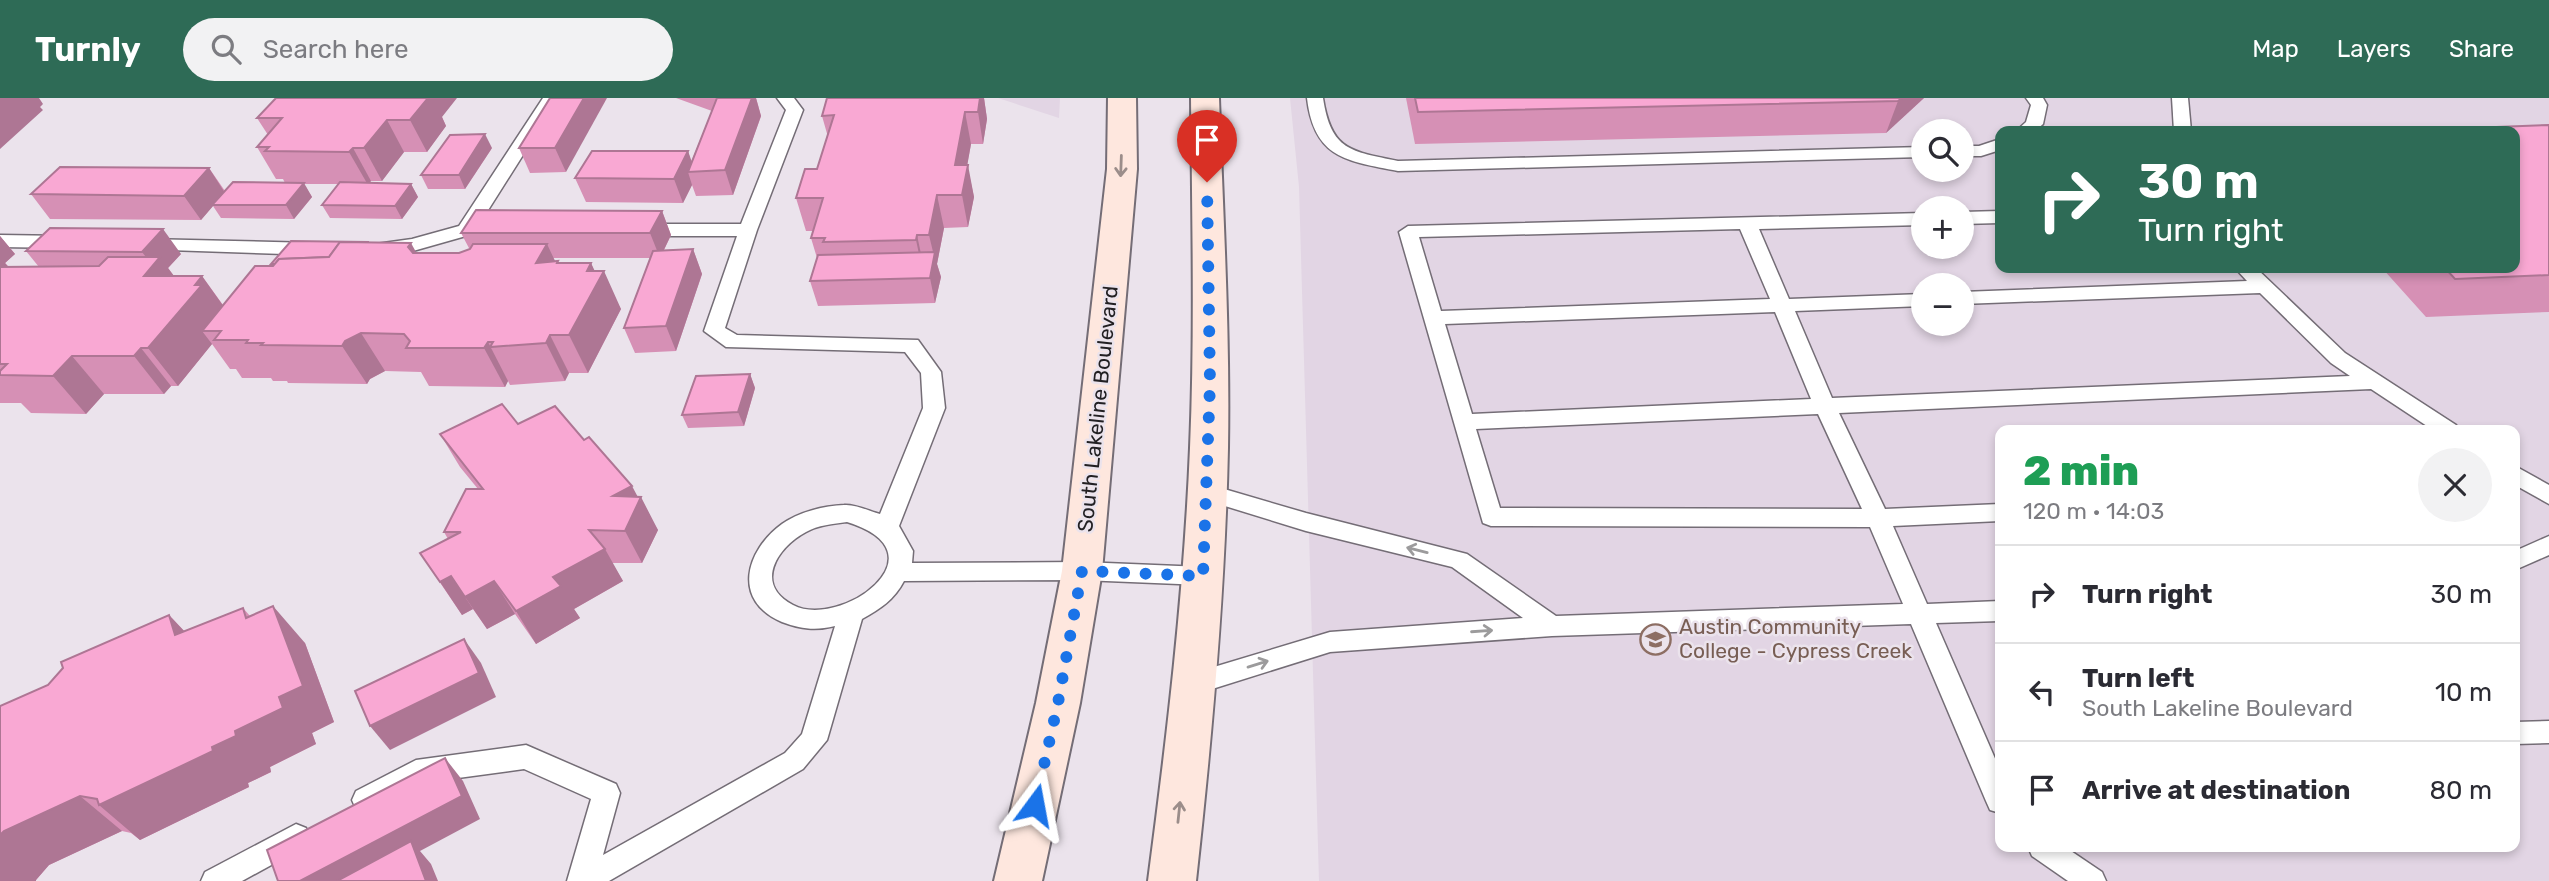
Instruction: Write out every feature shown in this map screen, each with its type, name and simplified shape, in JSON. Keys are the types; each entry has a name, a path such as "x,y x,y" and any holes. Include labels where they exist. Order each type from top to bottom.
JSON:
{"main road":[{"name":"South Lakeline Boulevard","path":"1018,881 1058,703 1082,571 1122,169 1122,98"},
{"path":"1172,881 1203,576 1207,492 1210,384 1205,98"}],"lane":[{"path":"466,230 551,98"},
{"path":"785,98 795,110 748,230 714,331 733,342 911,345 931,372 934,408 887,526"},
{"path":"1315,98 1316,123 1328,142 1349,155 1398,166 1911,152"},
{"path":"2031,126 2039,105 2034,98"},
{"path":"2180,98 2183,126"},
{"path":"1974,151 1995,146"},
{"path":"1974,218 1995,217"},
{"path":"1911,219 1408,232 1492,517 1878,518 1995,512"},
{"path":"1747,223 1825,406 1920,612 1991,757 1995,777"},
{"path":"358,250 413,245 466,230 493,230"},
{"path":"627,230 748,230"},
{"path":"0,241 83,243"},
{"path":"124,244 331,249"},
{"path":"2250,273 2338,358 2440,425"},
{"path":"1974,298 2265,287"},
{"path":"1433,318 1911,300"},
{"path":"1464,422 2373,382"},
{"path":"2520,477 2549,496"},
{"path":"1207,492 1306,522 1459,560 1552,626"},
{"path":"847,513 869,517 887,526 901,546 898,572 893,583 870,606 851,613 808,621 783,613 767,601 762,591 760,573 767,555 792,529 813,519 847,513"},
{"path":"2520,559 2549,545"},
{"path":"898,572 1082,571 1203,576"},
{"path":"1193,684 1330,642 1552,626 1995,611"},
{"path":"582,881 794,761 814,740 851,613"},
{"path":"2520,733 2549,732"},
{"path":"215,881 416,772 526,757 606,793 582,881"},
{"path":"2049,852 2092,881"}],"shaded area":[{"path":"998,98 1060,98 1059,118"},
{"name":"Austin Community College - Cypress Creek","path":"1290,98 2549,98 2549,881 1319,881 1299,187"}],"building":[{"path":"276,98 428,98 410,120 387,120 364,148 353,148 349,152 265,151 269,147 257,147 282,118 257,118"},
{"path":"550,98 584,98 555,148 519,148"},
{"path":"717,98 752,98 725,170 688,172"},
{"path":"827,98 980,98 978,112 965,112 955,165 968,165 962,195 937,195 929,235 917,235 916,240 823,242 825,238 811,238 823,198 796,198 805,169 817,169 834,115 822,116"},
{"path":"1415,98 1902,98 1898,101 1418,112"},
{"path":"2549,125 2549,275 2455,279 2450,273 2520,273 2520,126"},
{"path":"485,134 459,175 421,175 450,135"},
{"path":"592,151 688,151 674,179 575,178"},
{"path":"60,167 209,168 184,196 31,194"},
{"path":"233,182 304,183 286,205 212,205"},
{"path":"340,182 411,184 395,206 322,205"},
{"path":"476,210 662,211 650,233 461,233"},
{"path":"50,228 163,229 142,252 26,251"},
{"path":"291,241 369,242 340,242 329,257 279,259 275,264 271,264"},
{"path":"340,242 411,243 408,247 413,253 459,253 470,249 473,244 547,244 536,263 591,263 587,271 604,271 569,335 550,335 546,343 490,347 493,342 488,342 484,348 406,348 410,341 404,334 361,333 345,341 342,346 261,345 263,343 246,343 248,340 214,340 221,331 202,331 255,266 273,266 279,259 329,257"},
{"path":"693,249 666,326 624,328 653,251"},
{"path":"935,252 930,278 810,281 818,255"},
{"path":"108,257 160,257 144,276 202,276 195,285 202,285 148,348 141,348 134,356 72,356 53,376 0,375 0,371 7,364 0,364 0,267 99,266"},
{"path":"750,374 738,412 682,415 696,376"},
{"path":"502,404 518,424 555,406 584,440 589,437 632,486 613,496 641,497 625,531 589,530 605,549 553,577 561,586 516,611 494,581 465,597 451,576 440,582 420,553 461,532 444,532 466,489 483,489 440,434"},
{"path":"273,606 303,686 279,697 283,708 235,731 236,736 212,747 213,751 99,805 97,799 80,796 0,835 0,706 48,685 63,668 61,662 169,615 175,635 243,608 246,618"},
{"path":"464,639 479,673 370,726 355,691"},
{"path":"445,758 462,796 300,881 278,881 267,850"},
{"path":"411,841 426,881 337,881"}],"place":[{"name":"Austin Community College - Cypress Creek","path":"1656,639"}],"route":[{"path":"1035,805 1058,703 1082,571 1203,576 1210,384 1207,182"}]}
